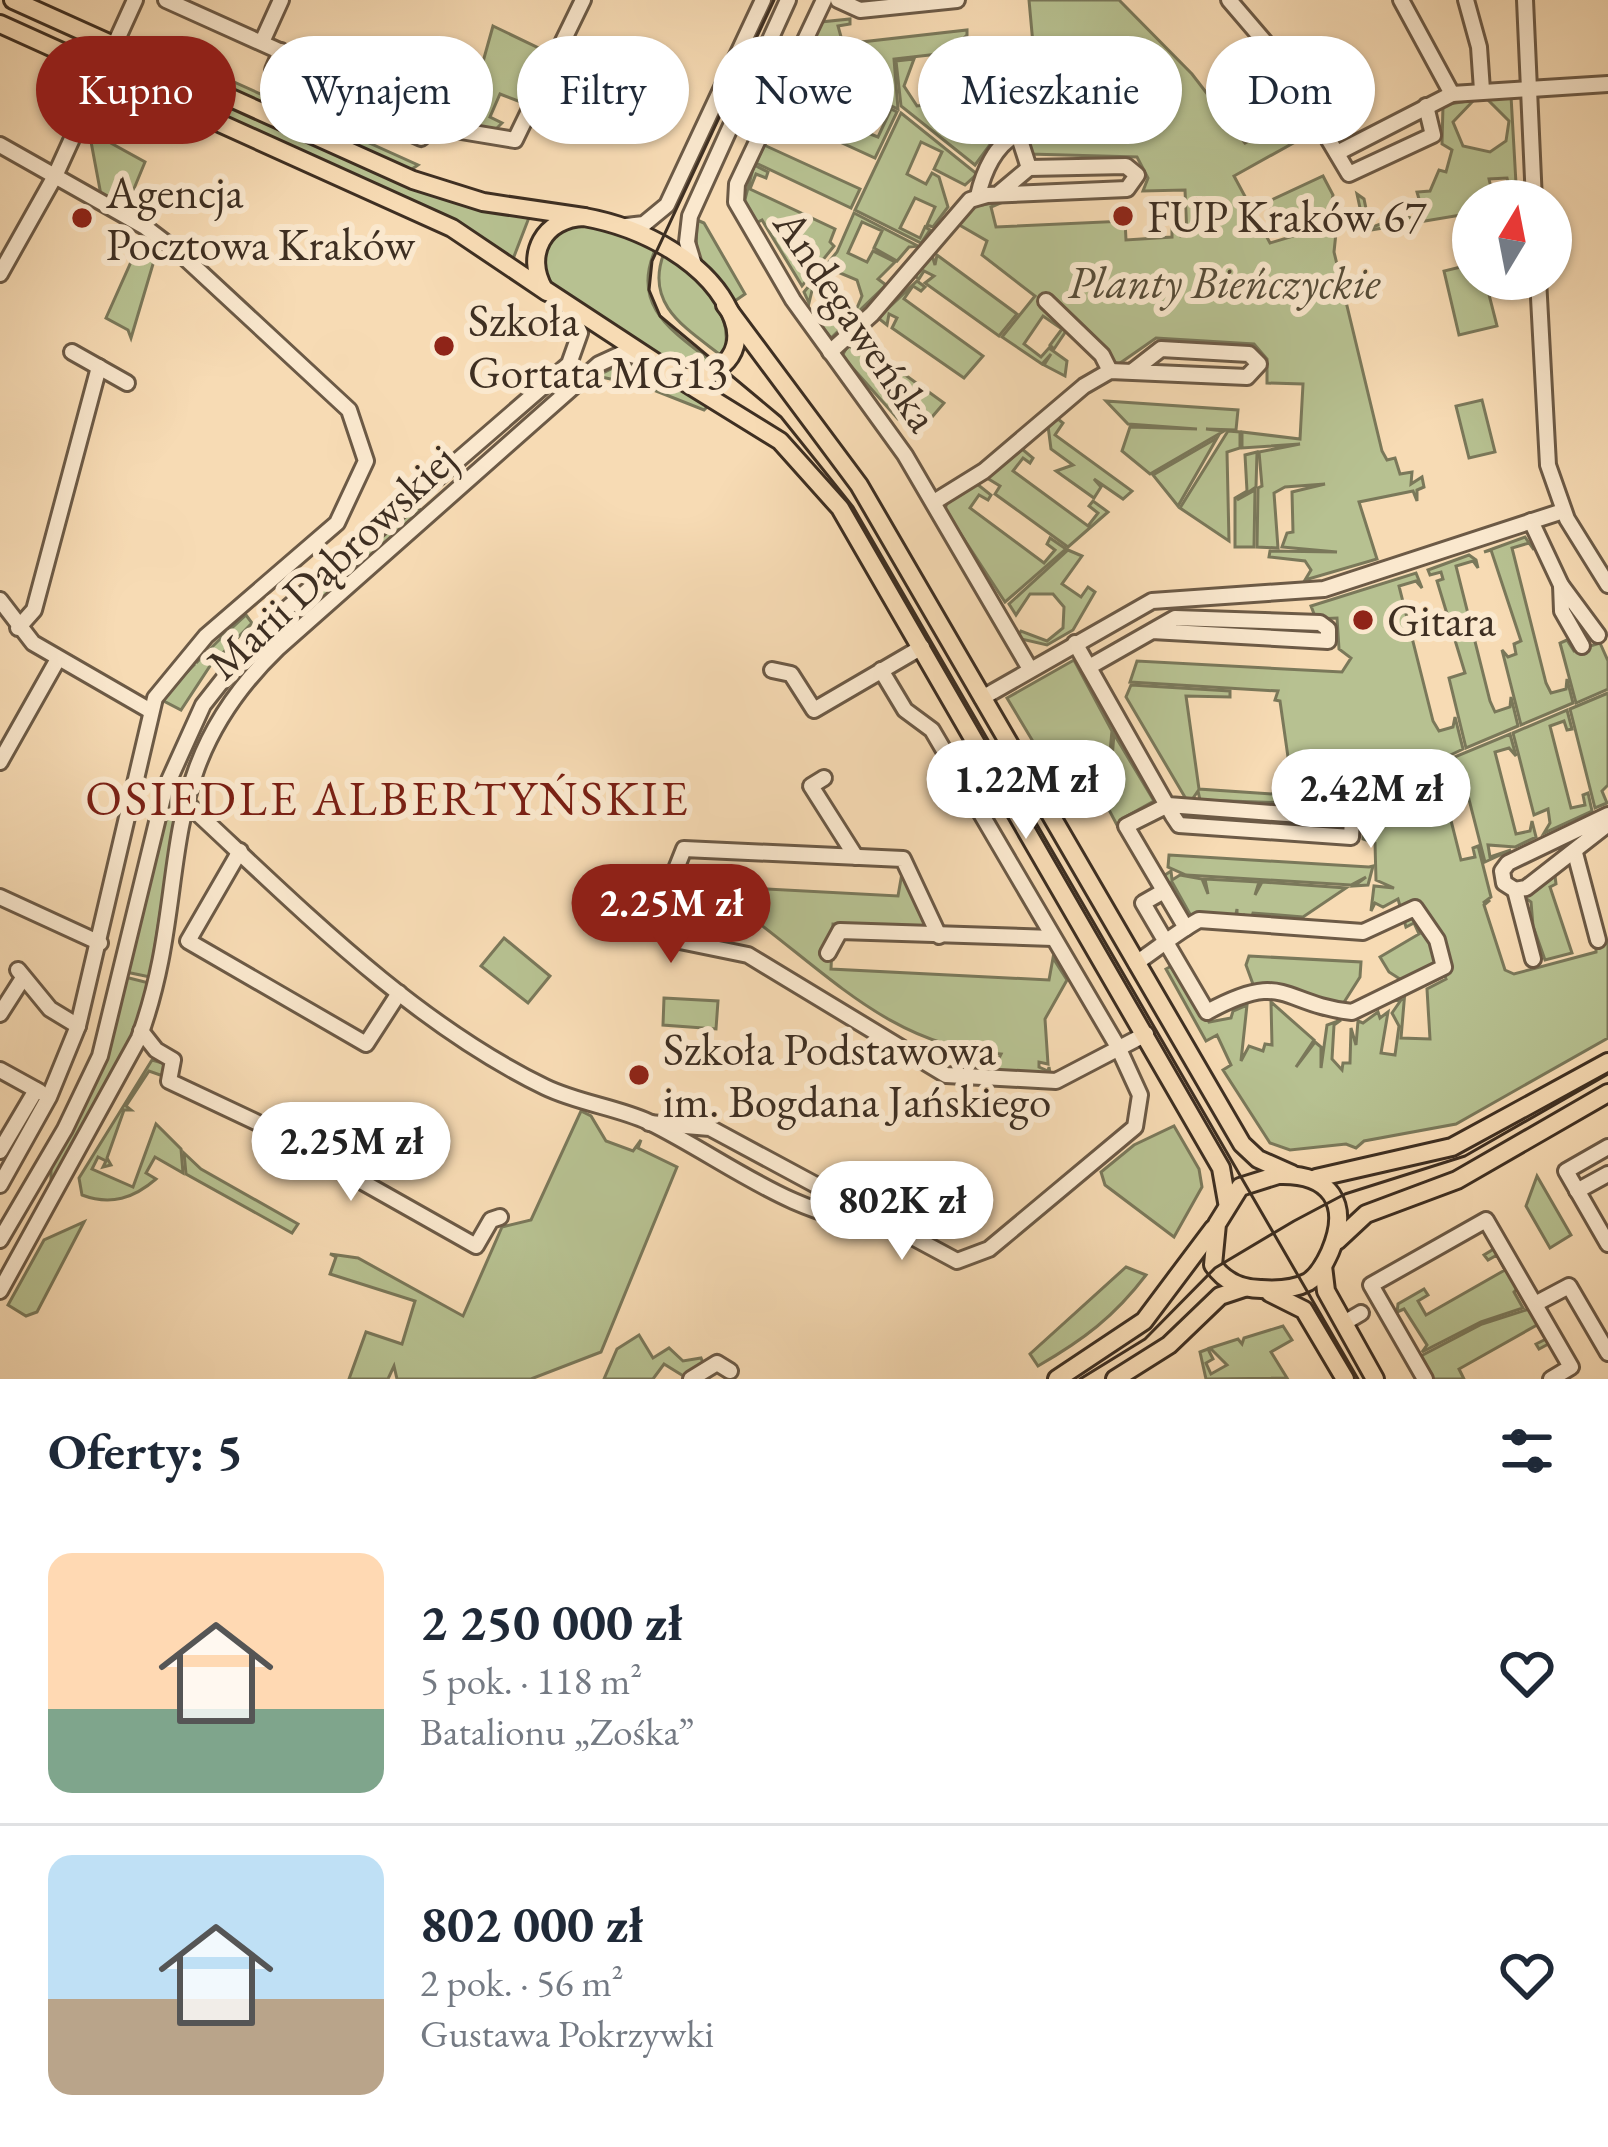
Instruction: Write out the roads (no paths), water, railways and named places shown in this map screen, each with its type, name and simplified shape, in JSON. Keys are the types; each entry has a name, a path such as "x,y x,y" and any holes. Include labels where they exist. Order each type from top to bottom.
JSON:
{"main road":[{"path":"13,0 91,36"},
{"path":"0,24 36,40"},
{"path":"236,100 429,186 483,202 622,225 661,244 700,274 849,470 1245,1147 1331,1189 1340,1205 1333,1245 1323,1265 1303,1284 1220,1296 1169,1345 1115,1379"},
{"path":"236,131 461,233 645,358 772,435 814,474 847,519 1146,1034 1224,1173 1227,1202"},
{"path":"547,292 536,270 539,242 560,221 584,217"},
{"path":"670,373 698,378 724,365 736,334 725,305"},
{"path":"921,646 926,626 944,631"},
{"path":"978,745 997,748 1001,730"},
{"path":"1058,1379 1109,1349 1154,1311 1217,1224 1227,1202 1253,1180 1301,1176 1452,1147 1608,1062"},
{"path":"1333,1245 1366,1214 1457,1180 1608,1094"},
{"path":"1217,1224 1214,1268 1302,1307 1345,1379"},
{"path":"1323,1265 1324,1287 1375,1379"}],"street":[{"path":"118,36 135,0"},
{"path":"166,0 260,41"},
{"path":"265,36 280,0"},
{"path":"493,137 515,140 583,0"},
{"path":"622,225 644,224 667,206 763,0"},
{"path":"700,274 688,252 690,216 788,0"},
{"name":"Andegaweńska","path":"824,0 735,197 793,300 934,502 1030,669"},
{"path":"838,0 870,5 957,0"},
{"path":"1229,0 1282,63 1348,174 1433,135 1426,106"},
{"path":"1401,0 1452,94"},
{"path":"1466,0 1477,37 1482,90"},
{"path":"1525,0 1533,180"},
{"path":"1336,153 1452,94 1608,85"},
{"path":"0,274 69,144"},
{"path":"978,196 984,174 1003,144"},
{"path":"1021,144 1029,168"},
{"path":"0,145 145,226 183,256 343,404 365,448 364,477 338,523 206,636 171,674 149,710 79,1025 0,1185"},
{"path":"830,352 872,314 953,214 978,196 1127,189 1138,179 1126,166 1029,168 998,194"},
{"path":"1539,300 1547,460 1563,511 1608,585"},
{"path":"1046,301 1102,355 1110,370"},
{"name":"Marii Dąbrowskiej","path":"0,1240 51,1153 109,1028 165,789 203,705 257,634 572,360 580,328 565,305"},
{"path":"934,502 992,465 1084,386 1110,370 1247,377 1259,364 1249,354 1161,349 1134,370"},
{"path":"72,352 128,383"},
{"name":"Marii Dąbrowskiej","path":"0,1291 129,1061 141,1031 155,994 184,801 193,769 226,708 294,634 603,361 627,353 645,358"},
{"path":"18,628 34,610 99,367"},
{"path":"433,484 447,499"},
{"path":"982,698 1145,604 1178,595 1306,594 1563,511"},
{"path":"1531,521 1561,585 1598,635"},
{"path":"1561,585 1562,611 1582,646"},
{"path":"1306,594 1306,622"},
{"path":"0,600 18,628 58,658 149,710"},
{"path":"1089,668 1152,631 1185,616 1306,622 1328,629 1328,641 1152,631"},
{"path":"278,617 294,634"},
{"path":"1075,643 1089,668 1168,805 1178,823 1351,837 1352,819 1168,805 1126,826 1186,928"},
{"path":"772,670 791,674 814,710 921,646"},
{"path":"0,762 58,658"},
{"path":"650,1123 710,1128 951,1260 968,1260 989,1249 1132,1132 1140,1095 1118,1048 932,730 905,710 881,670"},
{"path":"824,778 811,786 856,857"},
{"path":"165,789 399,993 542,1086 650,1123 819,1215 881,1224"},
{"path":"1516,890 1575,854 1608,820"},
{"path":"1533,959 1516,890 1502,879 1505,865 1608,820"},
{"path":"939,936 903,859 684,849 673,874 670,939 753,958 946,1075 1056,1082 1146,1034"},
{"path":"240,851 188,941 366,1045 399,993"},
{"path":"1575,854 1598,940"},
{"path":"1136,963 1166,942 1186,928 1202,920 1363,932 1415,908 1437,940 1444,968 1352,1012 1271,988 1250,992 1207,1012 1166,942 1143,903 1163,890"},
{"path":"0,897 100,943"},
{"path":"827,953 840,931 1053,938"},
{"path":"0,1014 21,974 50,1009 79,1025"},
{"path":"141,1031 155,1050 173,1060 166,1088 258,1124 476,1246 491,1220 500,1217"},
{"path":"129,1061 155,1050"},
{"path":"0,1070 42,1094"},
{"path":"0,1151 42,1094"},
{"path":"1608,1147 1566,1171 1608,1244"},
{"path":"51,1153 45,1180 54,1194"},
{"path":"1577,1191 1608,1174"},
{"path":"1425,1379 1373,1307 1371,1285 1486,1220 1571,1367 1551,1379"},
{"path":"1534,1304 1569,1286 1608,1353"},
{"path":"1344,1323 1373,1307"},
{"path":"691,1379 720,1363 730,1371"}],"tram line":[{"path":"774,0 652,261 649,290 660,316 781,417 853,507 1358,1379"},
{"path":"1080,1379 1145,1339 1215,1268 1294,1221 1345,1194 1465,1156 1608,1074"}],"place":[{"name":"FUP Kraków 67","path":"1123,216"},
{"name":"Agencja Pocztowa Kraków","path":"82,218"},
{"name":"Szkoła Gortata MG13","path":"444,346"},
{"name":"Gitara","path":"1363,620"},
{"name":"Szkoła Podstawowa im. Bogdana Jańskiego","path":"639,1075"}],"district":[{"name":"OSIEDLE ALBERTYŃSKIE","path":"388,798"}],"park label":[{"name":"Planty Bieńczyckie","path":"1224,282"}]}
